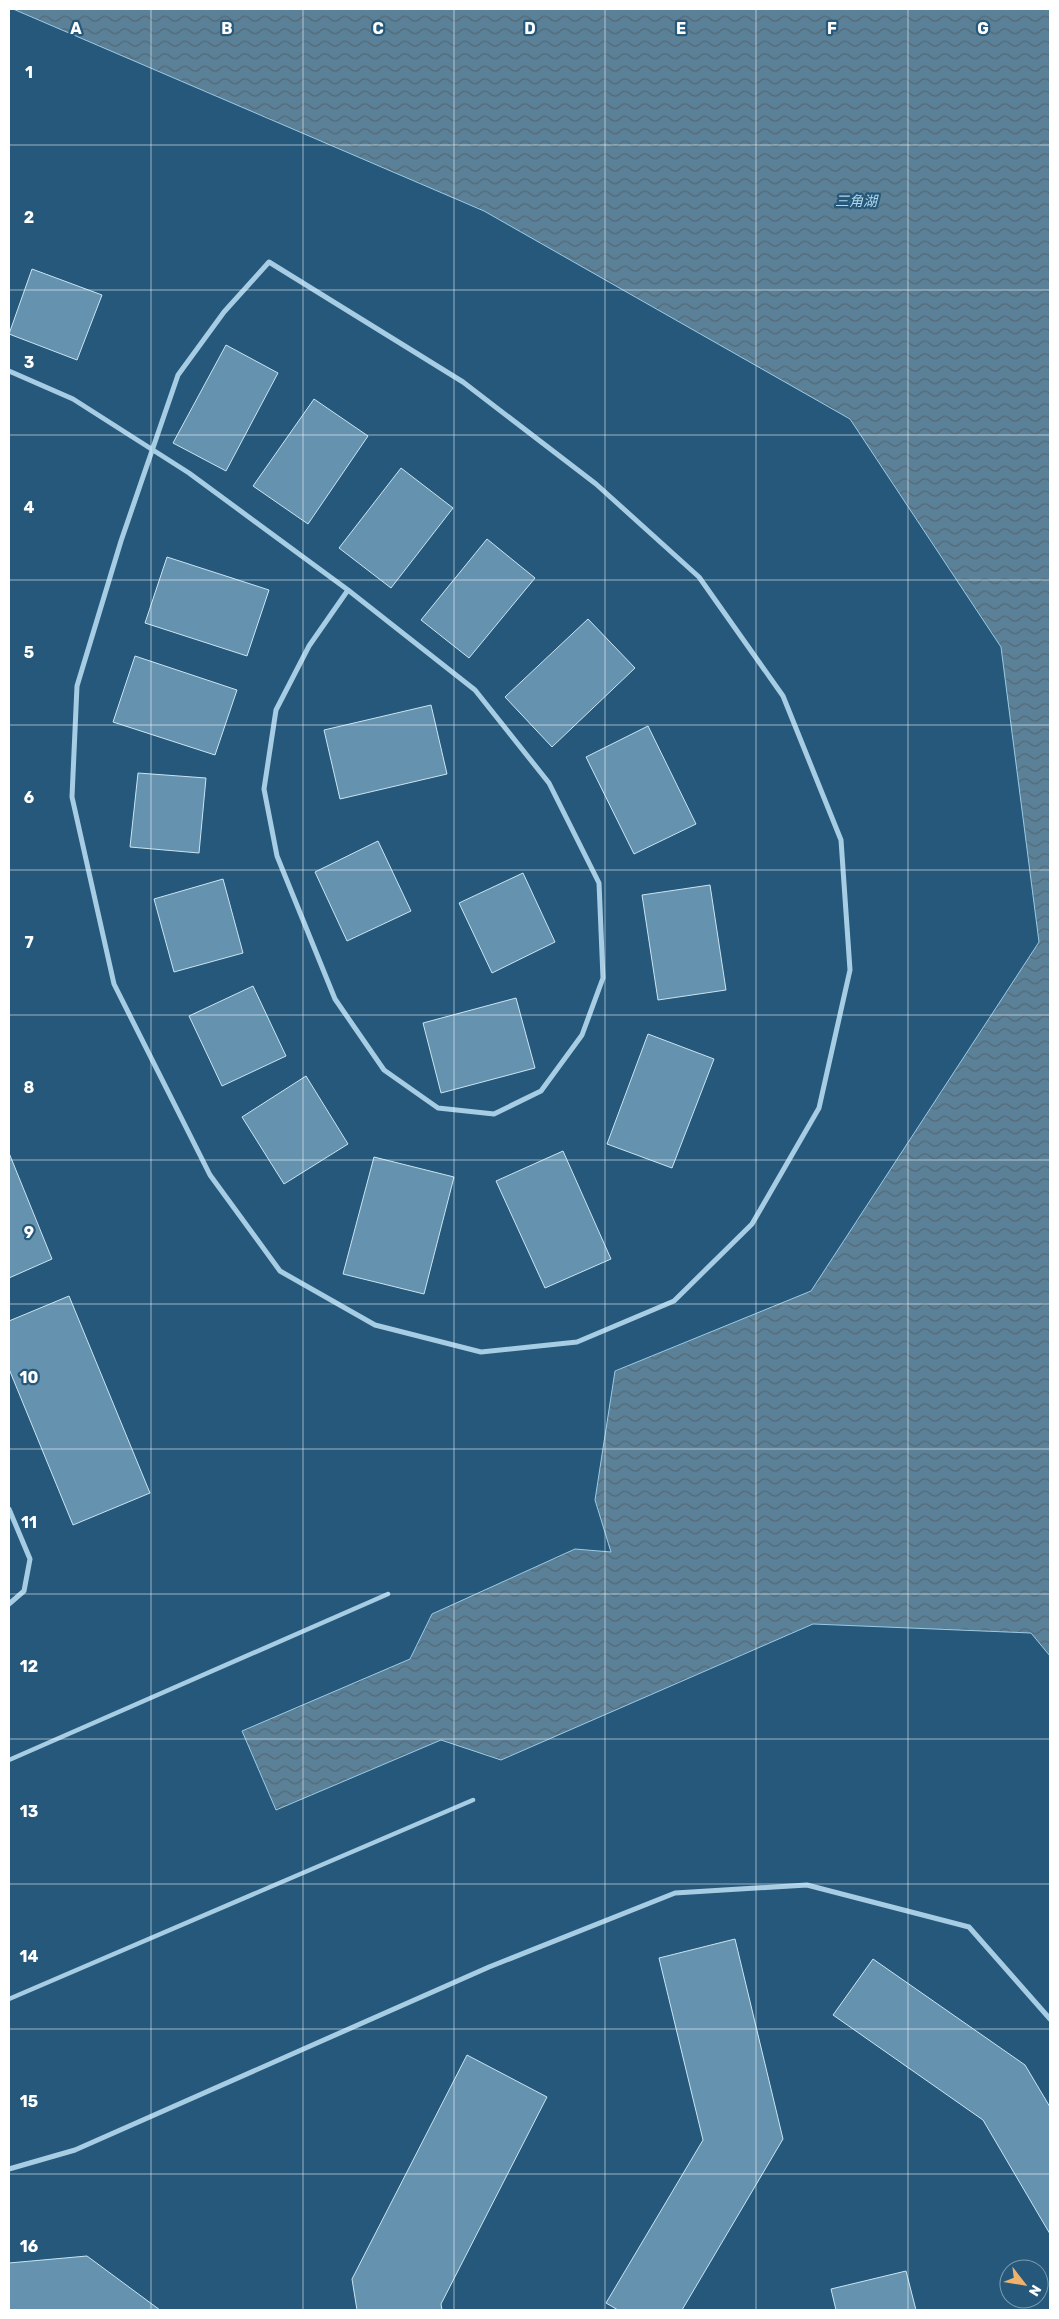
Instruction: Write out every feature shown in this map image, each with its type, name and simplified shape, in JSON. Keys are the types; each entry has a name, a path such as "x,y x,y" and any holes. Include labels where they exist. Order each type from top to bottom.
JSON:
{"street":[{"path":"269,262 463,382 596,484 699,577 783,696 841,840 850,970 819,1108 752,1224 674,1300 577,1342 481,1352 375,1325 280,1271 210,1175 114,984 72,797 77,686 151,449 178,375 224,312 269,262"},
{"path":"9,371 73,399 189,473 348,590 475,690 549,783 599,883 603,978 582,1035 541,1091 494,1114 438,1108 384,1070 335,999 277,856 264,789 276,710 308,646 348,590"},
{"path":"9,1509 30,1559 24,1591 9,1604"},
{"path":"9,1760 388,1594"},
{"path":"9,1999 473,1800"},
{"path":"9,2169 75,2150 489,1967 675,1893 807,1885 969,1927 1050,2019"}],"water":[{"name":"三角湖","path":"13,9 1050,9 1050,1656 1031,1633 813,1624 501,1760 441,1740 276,1810 242,1731 410,1659 432,1614 575,1549 611,1552 595,1500 615,1371 811,1291 1039,942 1001,647 850,419 484,211"}],"building":[{"path":"32,269 102,295 77,360 9,334"},
{"path":"226,345 278,373 226,471 173,443"},
{"path":"314,399 368,436 308,524 253,486"},
{"path":"401,468 453,508 391,588 339,548"},
{"path":"487,539 535,578 469,658 421,620"},
{"path":"167,557 269,590 247,656 145,623"},
{"path":"588,619 635,668 552,747 505,697"},
{"path":"135,656 237,690 215,755 113,722"},
{"path":"431,705 447,774 340,799 324,730"},
{"path":"648,726 696,824 634,854 586,757"},
{"path":"138,773 206,778 199,853 130,847"},
{"path":"378,841 411,911 347,941 315,872"},
{"path":"523,873 555,942 492,973 459,903"},
{"path":"223,879 243,953 174,972 154,899"},
{"path":"710,885 726,990 658,1000 642,895"},
{"path":"253,986 286,1056 222,1086 189,1016"},
{"path":"516,998 535,1068 441,1093 423,1023"},
{"path":"648,1034 714,1059 672,1168 607,1144"},
{"path":"306,1076 348,1144 284,1184 242,1117"},
{"path":"563,1151 611,1259 545,1288 496,1181"},
{"path":"9,1153 52,1259 9,1278"},
{"path":"374,1157 454,1177 424,1294 343,1274"},
{"path":"69,1296 150,1493 73,1525 9,1369 9,1321"},
{"path":"735,1939 783,2139 682,2310 618,2310 606,2303 703,2140 659,1958"},
{"path":"873,1959 1025,2065 1050,2107 1050,2234 983,2120 833,2015"},
{"path":"467,2055 547,2097 441,2304 442,2310 357,2310 352,2279"},
{"path":"87,2256 160,2310 9,2310 9,2263"},
{"path":"906,2271 916,2310 836,2310 831,2289"}]}
